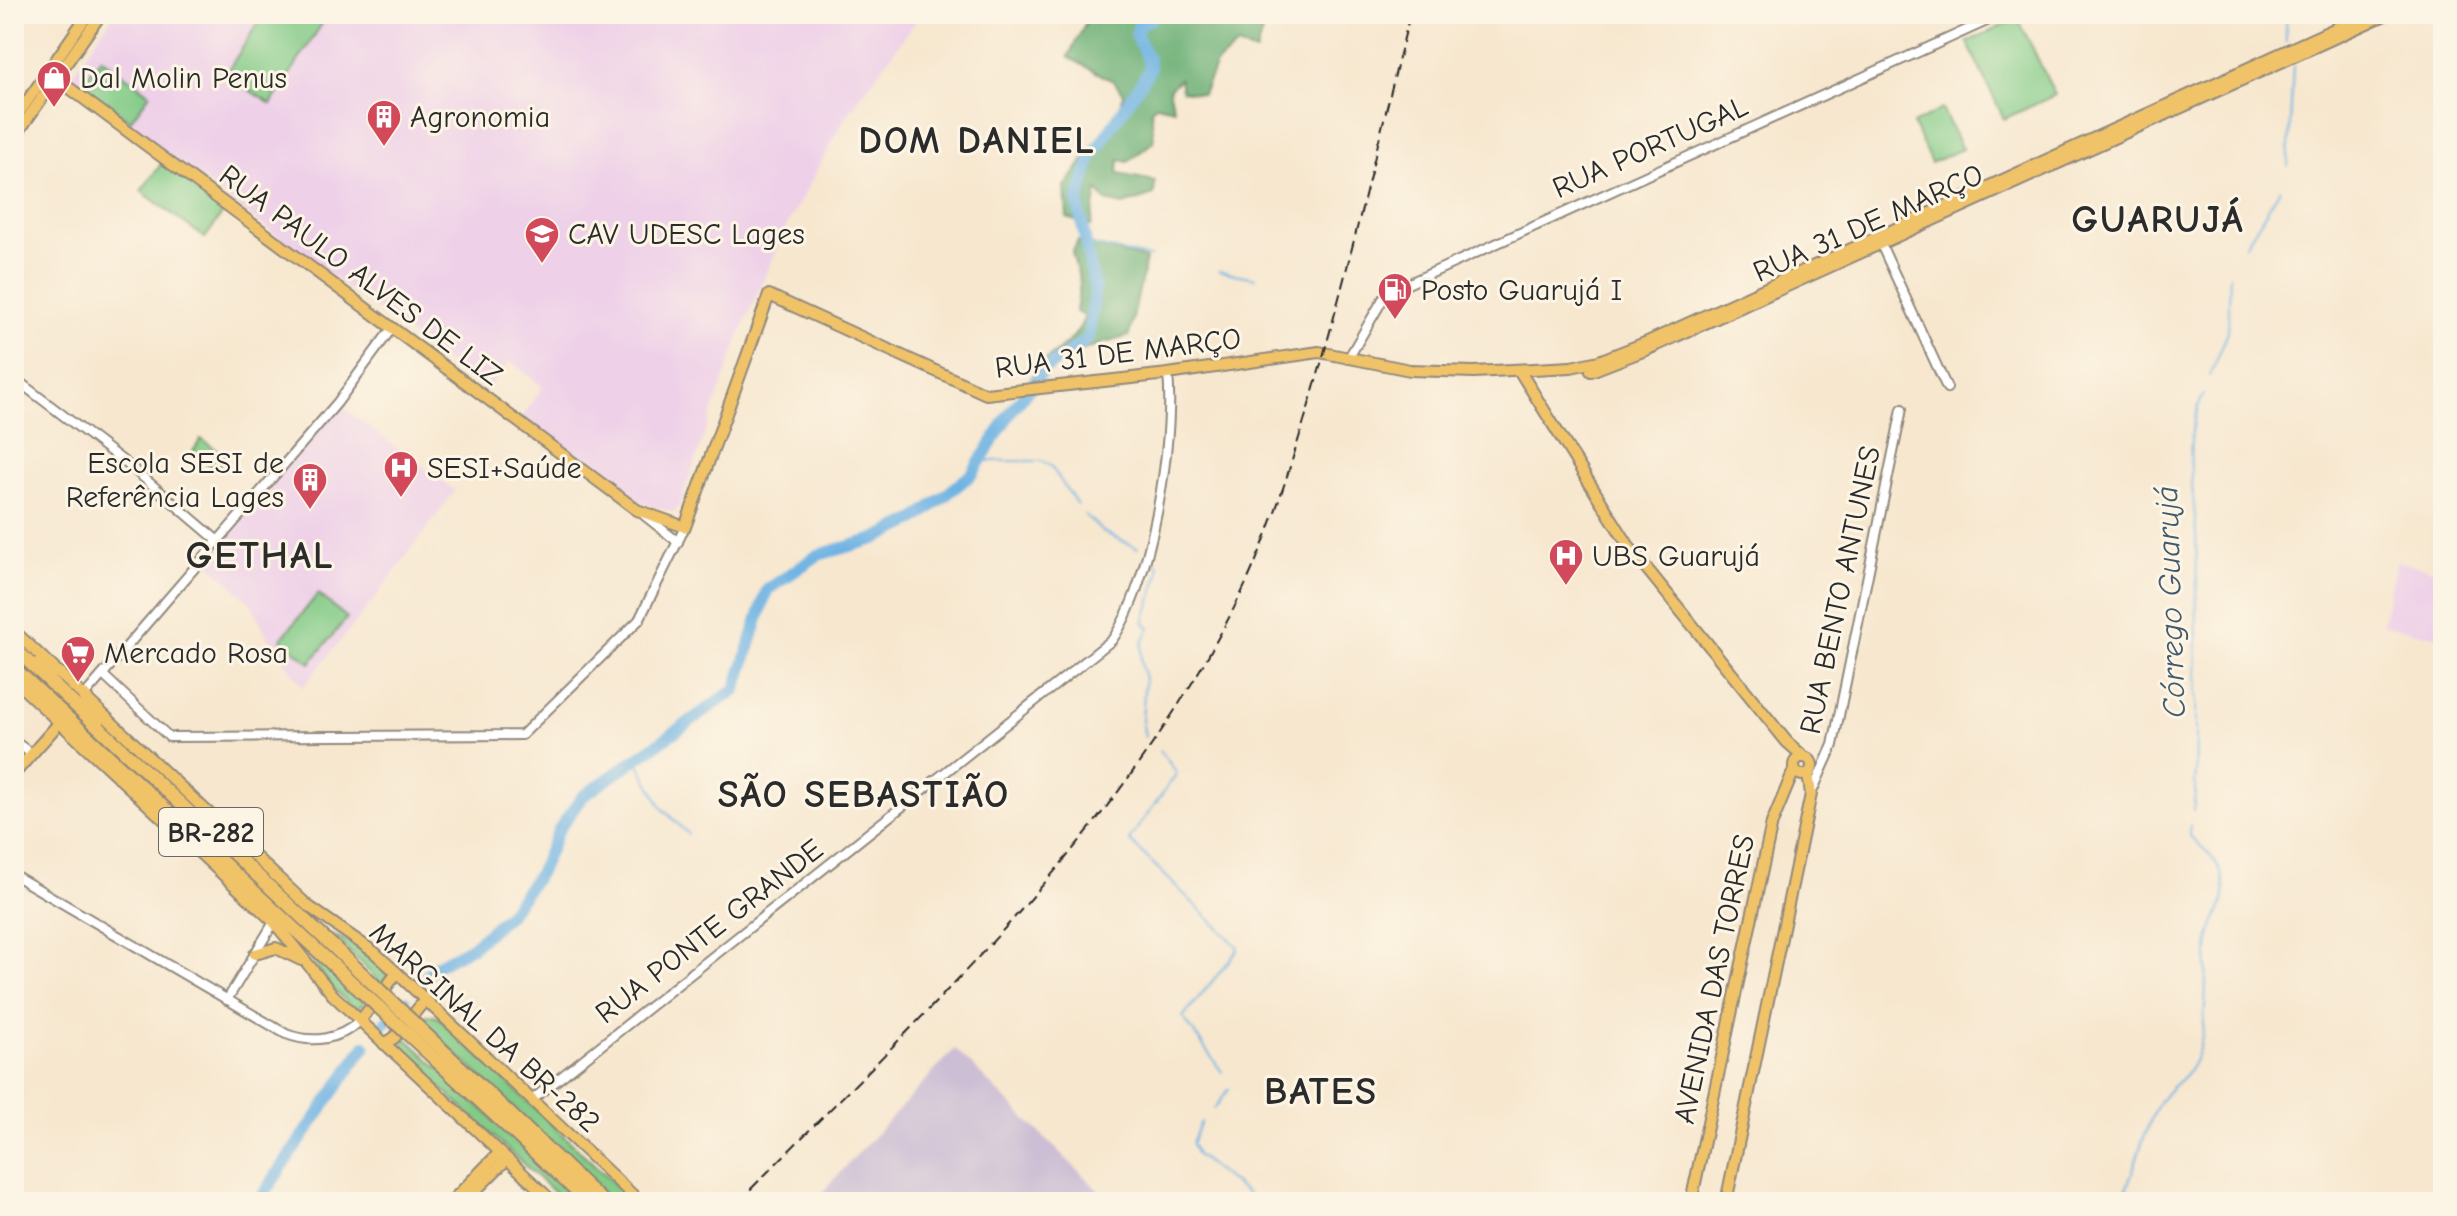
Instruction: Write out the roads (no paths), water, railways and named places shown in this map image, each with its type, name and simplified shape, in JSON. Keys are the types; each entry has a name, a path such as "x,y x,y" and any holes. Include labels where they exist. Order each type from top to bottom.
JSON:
{"highway":[{"name":"BR-282","path":"14,648 365,986"},
{"path":"32,665 59,673"},
{"path":"14,668 39,702"},
{"name":"BR-282","path":"14,668 148,793 603,1202"},
{"path":"84,696 103,731"},
{"path":"113,771 148,793"},
{"name":"BR-282","path":"411,1028 588,1202"}],"main road":[{"path":"14,120 88,14"},
{"path":"14,138 101,14"},
{"name":"RUA 31 DE MARÇO","path":"1879,240 2367,14"},
{"name":"RUA 31 DE MARÇO","path":"685,527 769,295 977,392 1026,391 1324,352 1410,370 1521,373 1580,366 1613,356 1879,240 2387,14"},
{"path":"21,110 30,107 47,82 56,78"},
{"name":"RUA PAULO ALVES DE LIZ","path":"56,78 637,510 685,527"},
{"path":"1521,373 1630,548 1787,742 1798,762 1798,775 1813,777"},
{"name":"MARGINAL DA BR-282","path":"14,631 318,915 365,945 397,973 640,1202"},
{"path":"14,680 274,922 306,964 360,1021 553,1202"},
{"path":"14,774 60,722"},
{"name":"AVENIDA DAS TORRES","path":"1691,1202 1772,823 1779,799 1798,762 1812,764 1811,794 1726,1202"},
{"path":"255,954 276,948 306,964"},
{"path":"360,1021 397,973"},
{"path":"384,1044 394,1038 425,1000"},
{"path":"451,1202 503,1156"},
{"path":"464,1202 503,1156"}],"street":[{"name":"RUA PORTUGAL","path":"1348,359 1383,299 1403,286 2002,14"},
{"path":"1879,240 1947,388"},
{"path":"84,696 337,403 392,328"},
{"name":"RUA PONTE GRANDE","path":"532,1100 1112,640 1131,600 1162,477 1171,426 1168,374"},
{"path":"14,378 120,458 218,541"},
{"name":"RUA BENTO ANTUNES","path":"1813,777 1824,767 1833,745 1902,409"},
{"name":"RUA PAULO ALVES DE LIZ","path":"637,510 678,542"},
{"path":"103,675 169,737 522,735 635,625 650,602 685,527"},
{"path":"14,741 32,754"},
{"path":"14,875 298,1038 336,1037 360,1021"},
{"path":"227,1000 274,922"}],"waterway":[{"path":"421,982 436,966 472,947 508,915 540,872 559,829 582,797 736,689 767,590 818,555 875,539 916,519 972,474 1012,410 1046,368 1088,339 1095,292 1078,202 1091,158 1150,69 1136,35 1139,25 1159,14"},
{"name":"Córrego Guarujá","path":"2285,14 2286,42"},
{"name":"Córrego Guarujá","path":"2288,166 2293,66"},
{"name":"Córrego Guarujá","path":"2245,246 2280,189"},
{"path":"1087,244 1150,257"},
{"path":"1219,271 1255,278"},
{"name":"Córrego Guarujá","path":"2210,376 2228,332 2230,276"},
{"name":"Córrego Guarujá","path":"2193,810 2197,585 2191,446 2196,412 2203,395"},
{"path":"981,461 1041,461 1050,465 1077,505"},
{"path":"1085,515 1103,532 1138,548"},
{"path":"1145,737 1142,720 1145,679 1141,662 1142,644 1150,627 1144,623 1159,574 1159,566 1149,557"},
{"path":"1160,750 1176,772 1175,776 1129,840 1237,946 1238,950 1183,1017 1222,1072"},
{"path":"637,760 662,808 688,834"},
{"name":"Córrego Guarujá","path":"2121,1202 2154,1112 2166,1093 2190,1069 2201,1039 2210,936 2222,905 2224,884 2216,863 2189,836 2190,825"},
{"path":"380,1028 405,1001"},
{"path":"258,1202 365,1046"},
{"path":"1214,1109 1229,1089"},
{"path":"1201,1122 1192,1143 1197,1155 1258,1202"}],"railway":[{"path":"738,1202 946,992 1012,920 1076,845 1136,767 1190,686 1250,575 1288,473 1338,300 1410,14"}],"place":[{"name":"Dal Molin Penus","path":"54,109"},
{"name":"Agronomia","path":"384,148"},
{"name":"CAV UDESC Lages","path":"542,265"},
{"name":"Posto Guarujá I","path":"1395,321"},
{"name":"SESI+Saúde","path":"401,499"},
{"name":"Escola SESI de Referência Lages","path":"310,511"},
{"name":"UBS Guarujá","path":"1566,587"},
{"name":"Mercado Rosa","path":"78,684"}],"district":[{"name":"DOM DANIEL","path":"977,140"},
{"name":"GUARUJÁ","path":"2158,219"},
{"name":"GETHAL","path":"260,555"},
{"name":"SÃO SEBASTIÃO","path":"864,794"},
{"name":"BATES","path":"1321,1091"}]}
